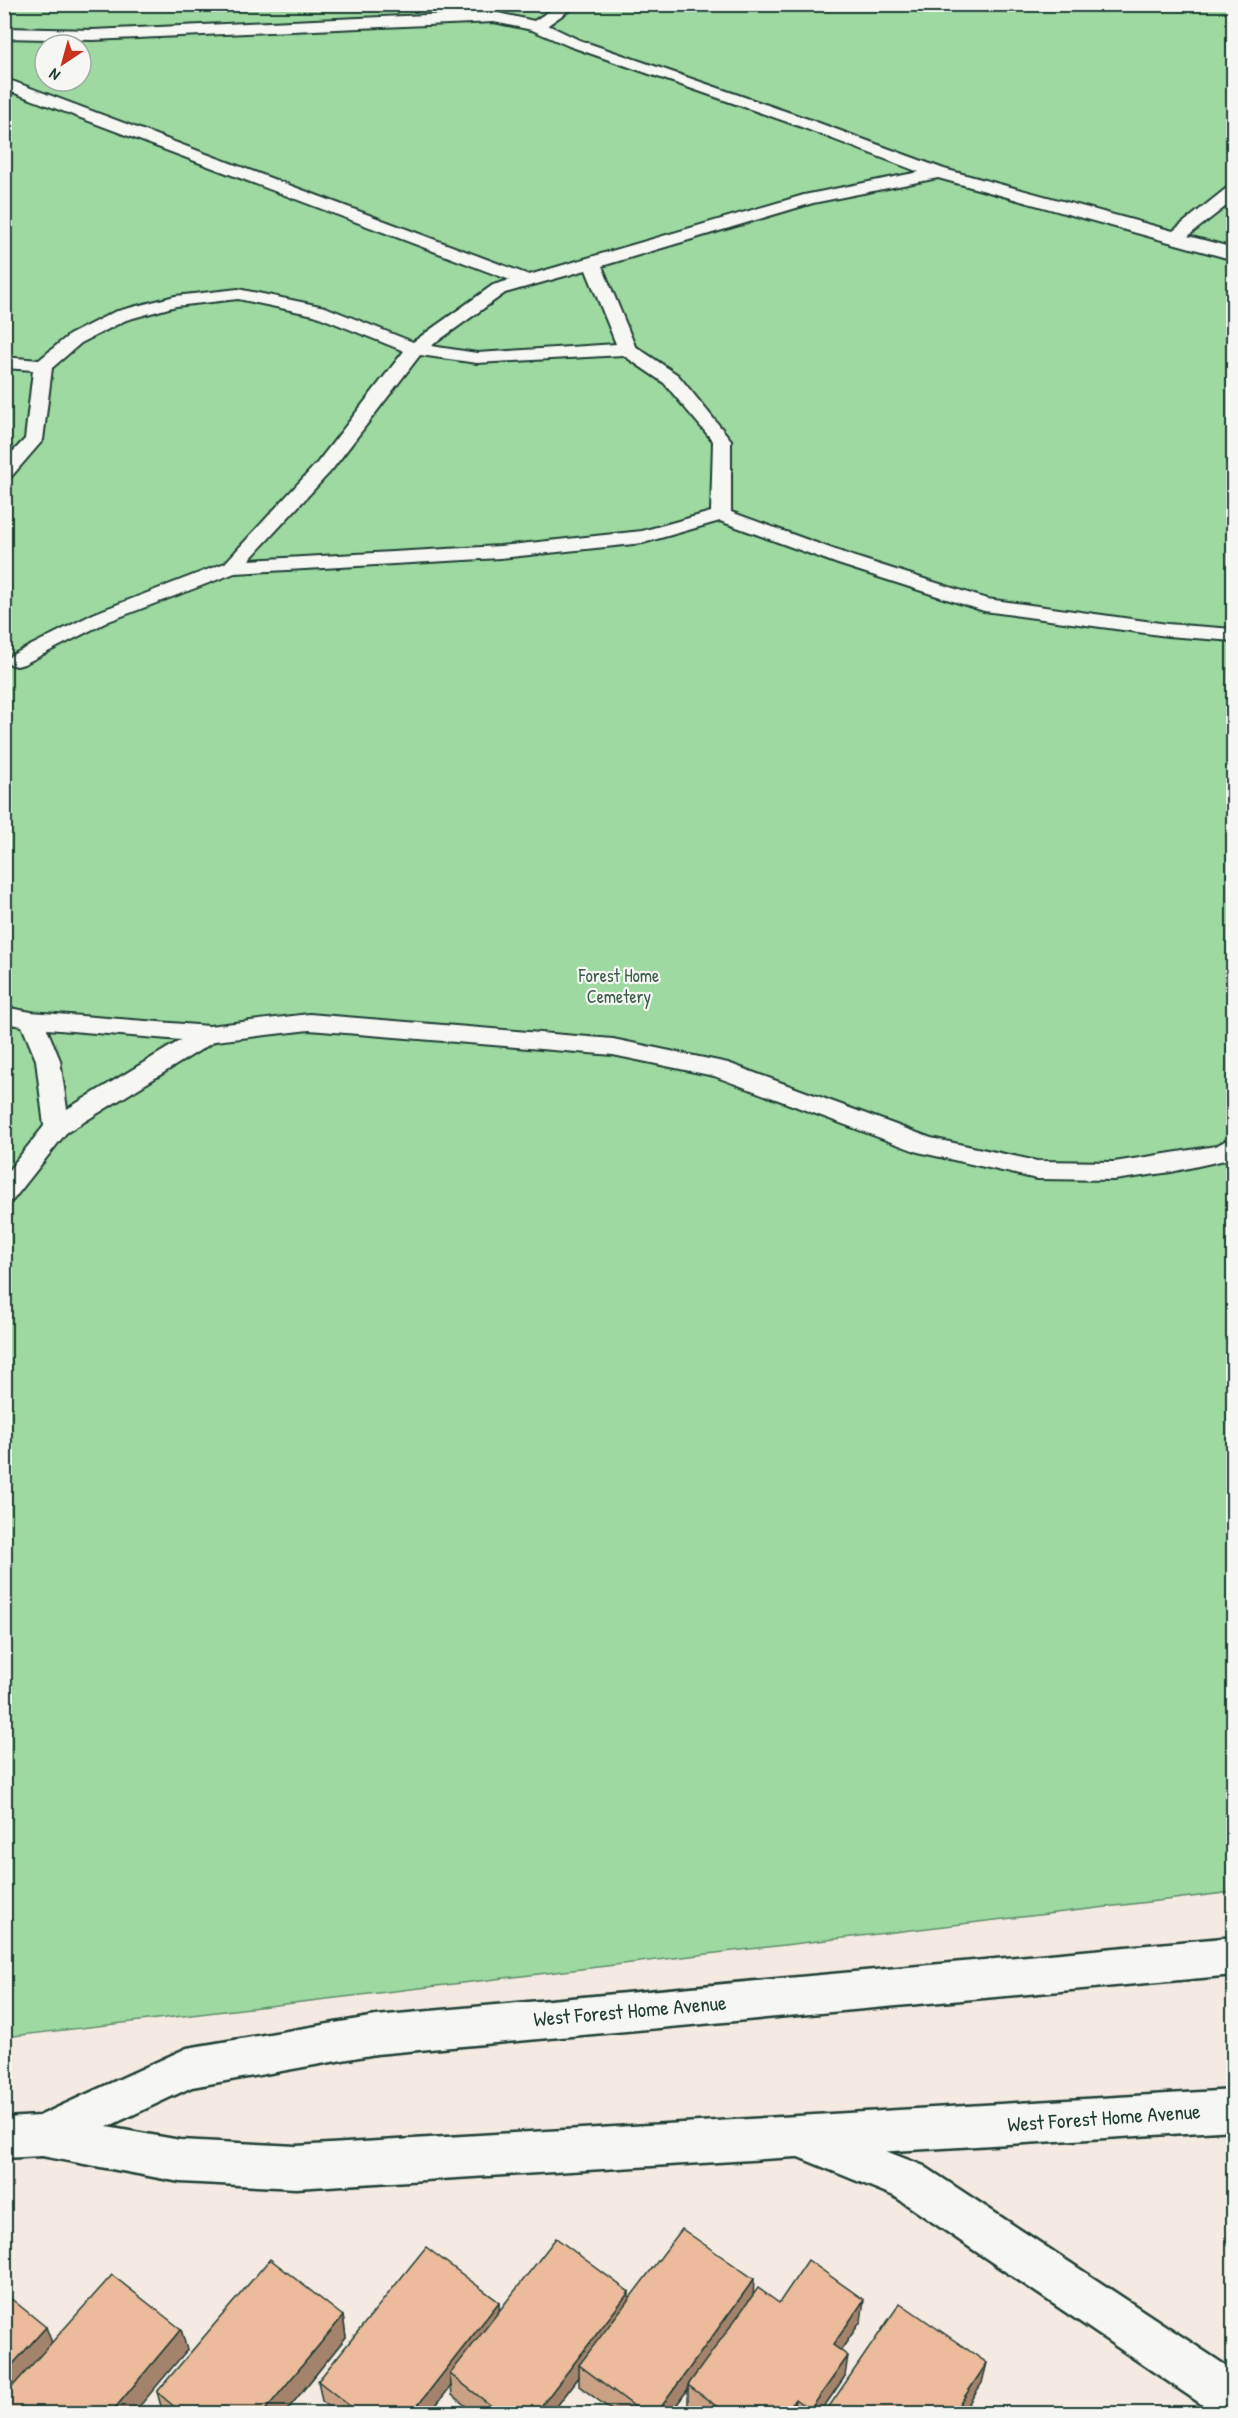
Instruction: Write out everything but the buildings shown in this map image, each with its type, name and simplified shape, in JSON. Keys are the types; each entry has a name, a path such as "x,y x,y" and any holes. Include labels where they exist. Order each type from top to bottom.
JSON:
{"main road":[{"name":"West Forest Home Avenue","path":"23,2137 187,2068 376,2035 1233,1956"},
{"name":"West Forest Home Avenue","path":"23,2137 180,2161 296,2168 1233,2110"},
{"path":"801,2138 909,2181 1233,2398"}],"lane":[{"path":"537,26 572,4"},
{"path":"4,33 93,35 494,17 537,26 574,43 802,122 938,173 1176,237 1233,255"},
{"path":"4,82 528,281"},
{"path":"232,567 324,467 415,349 499,289 810,199 938,173"},
{"path":"1176,237 1233,191"},
{"path":"592,263 627,349 671,379 722,440 721,515"},
{"path":"4,473 34,440 43,366 75,339 120,316 175,301 238,294 319,311 415,349 477,358 627,349"},
{"path":"4,362 43,366"},
{"path":"9,661 102,617 232,567 500,552 643,537 721,515 845,561 984,605 1167,630 1233,635"},
{"path":"4,1015 31,1020 208,1034 309,1022 613,1047 719,1069 927,1146 1037,1170 1114,1171 1223,1153 1233,1145"},
{"path":"31,1020 48,1060 57,1126"},
{"path":"4,1194 57,1126 208,1034"}],"green space":[{"name":"Forest Home Cemetery","path":"4,5 1233,5 1233,1892 5,2037"}]}
